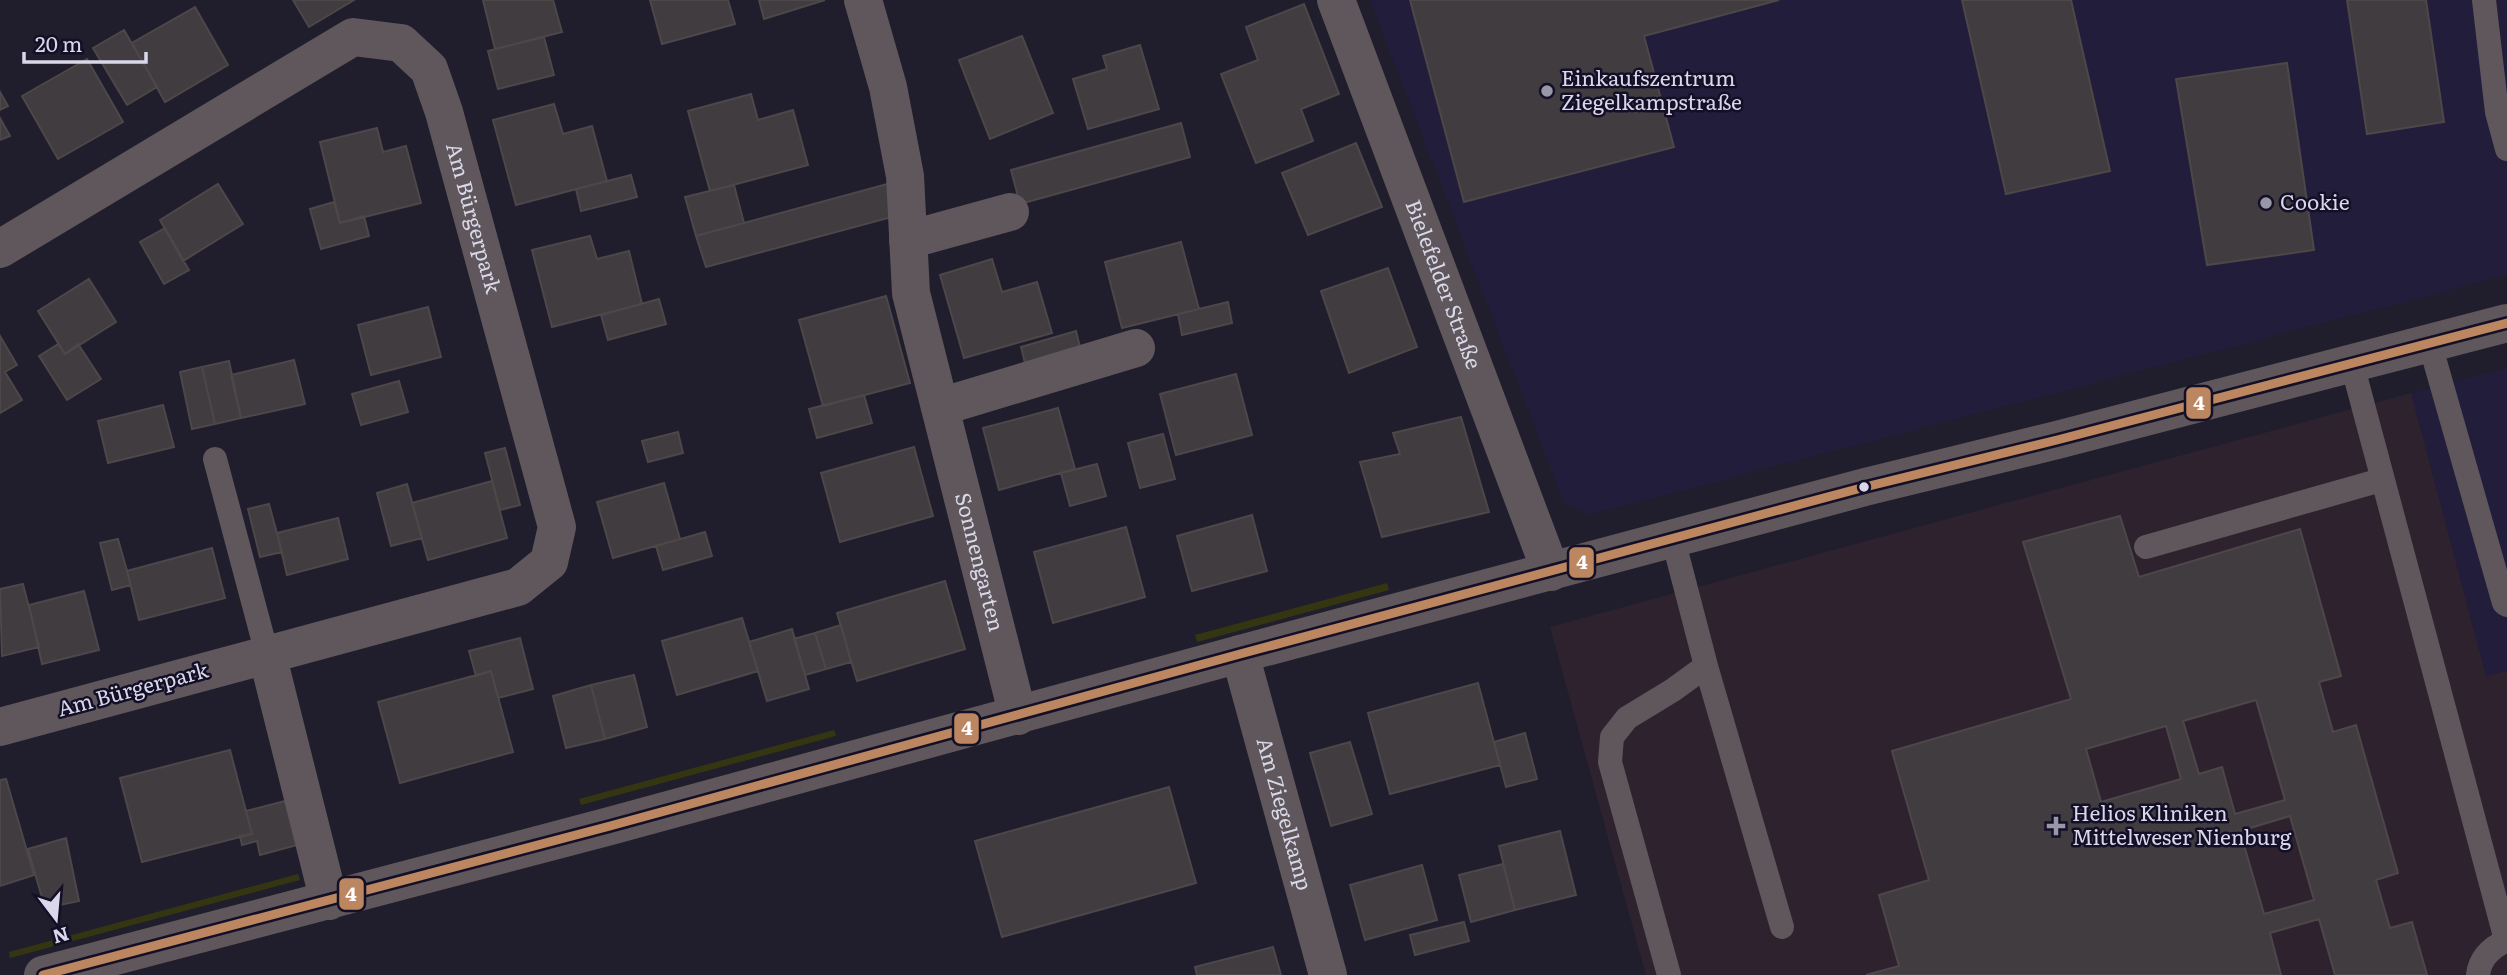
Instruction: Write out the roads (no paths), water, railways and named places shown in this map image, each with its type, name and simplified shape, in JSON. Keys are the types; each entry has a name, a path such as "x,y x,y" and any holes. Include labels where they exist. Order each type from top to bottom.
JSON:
{"street":[{"name":"Sonnengarten","path":"863,0 888,87 905,176 911,293 1018,716"},
{"name":"Bielefelder Straße","path":"1336,0 1551,572"},
{"name":"Am Bürgerpark","path":"0,249 353,37 401,43 429,69 444,112 557,527 549,562 518,587 0,727"},
{"path":"908,240 1010,212"},
{"path":"43,975 329,901 1865,487 2045,444 2507,323"},
{"path":"940,407 1136,348"},
{"path":"267,654 329,901"},
{"name":"Am Ziegelkamp","path":"1240,654 1328,975"}],"lane":[{"path":"2484,0 2497,112 2507,149"},
{"path":"2430,344 2507,606"},
{"path":"2352,364 2506,940 2494,946 2485,956 2478,975"},
{"path":"215,459 267,654"},
{"path":"2146,547 2381,480"},
{"path":"1674,539 1706,666 1782,926"},
{"path":"1669,975 1610,762 1612,737 1627,718 1674,690 1706,666"}],"place":[{"name":"Einkaufszentrum Ziegelkampstraße","path":"1547,91"},
{"name":"Cookie","path":"2266,203"},
{"name":"Helios Kliniken Mittelweser Nienburg","path":"2056,826"}]}
